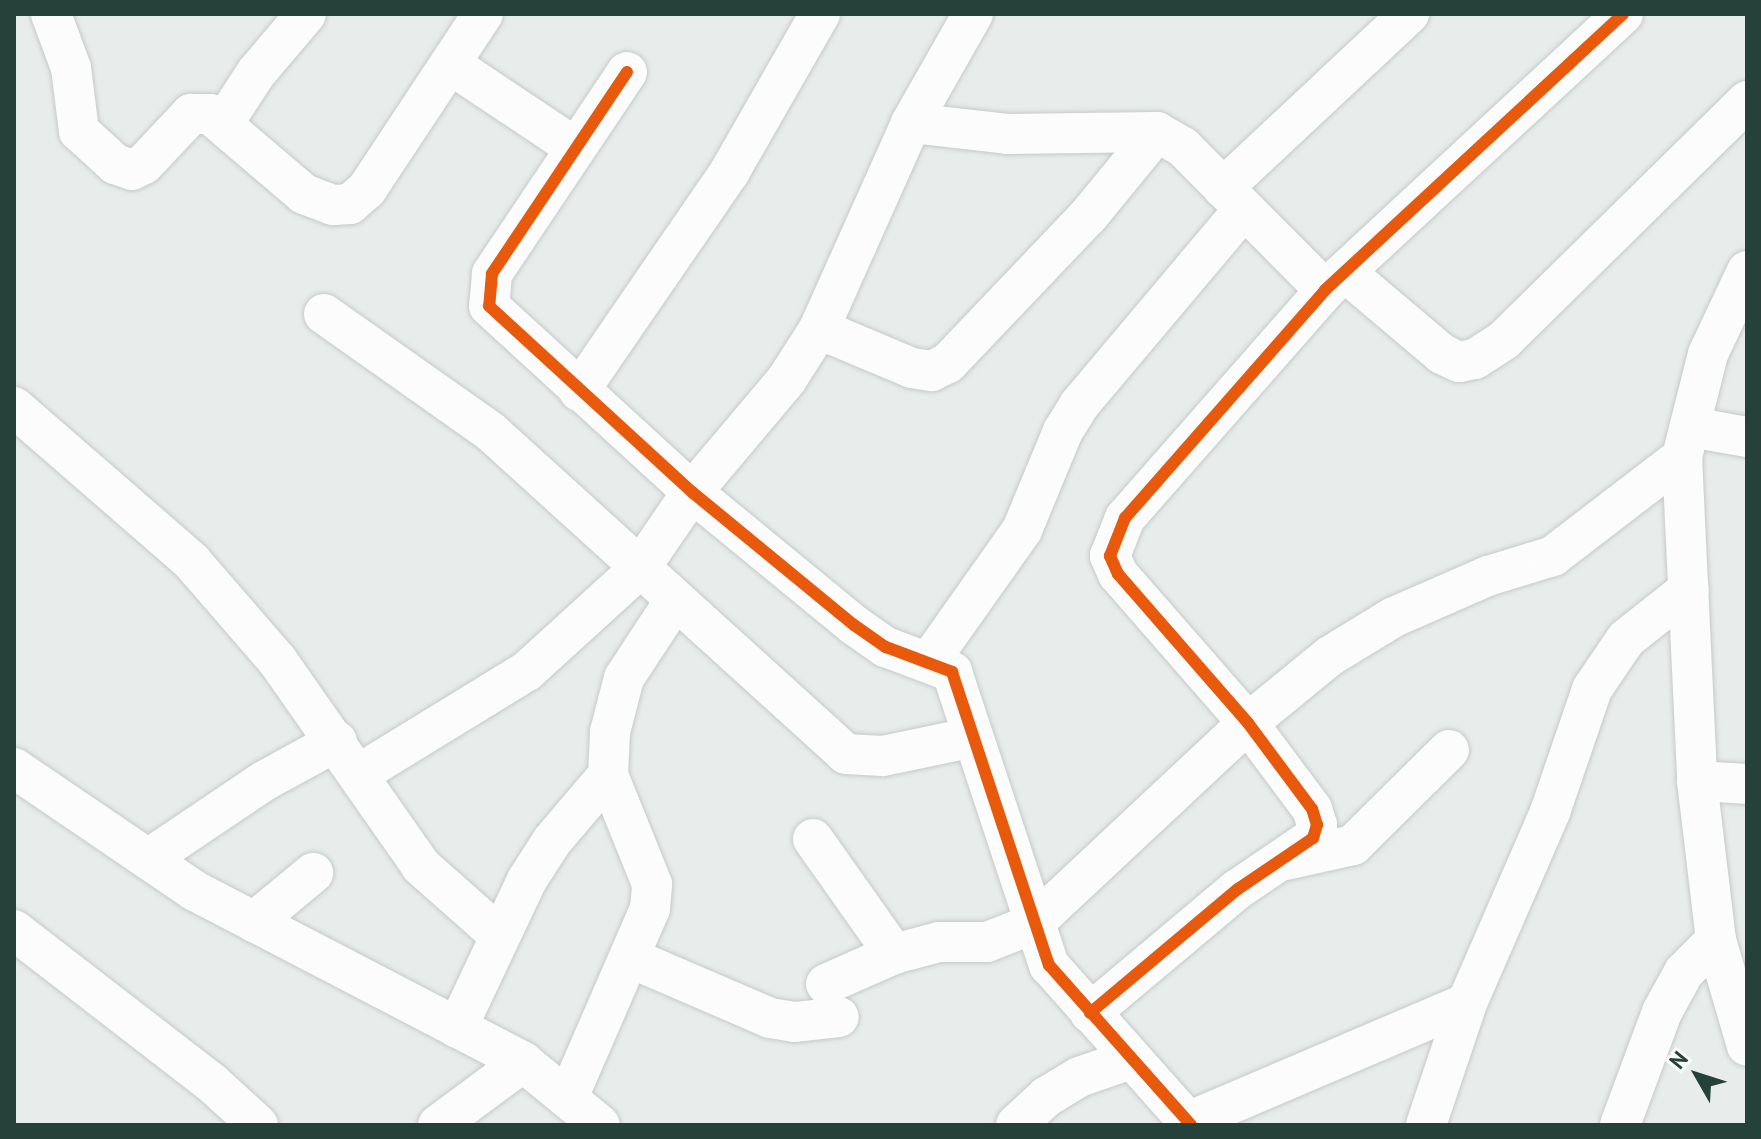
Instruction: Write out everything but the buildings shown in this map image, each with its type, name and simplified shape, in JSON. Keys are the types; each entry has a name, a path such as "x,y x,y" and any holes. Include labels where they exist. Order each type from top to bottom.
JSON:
{"street":[{"path":"51,14 71,68 79,131 115,164 132,170 144,164 191,114 210,114 224,122 304,194 333,205 350,204 367,189 483,14"},
{"path":"224,122 256,73 306,14"},
{"path":"579,391 730,171 820,14"},
{"path":"359,774 527,671 640,568 692,492 787,379 819,329 911,123 973,14"},
{"path":"930,660 1022,530 1063,431 1079,405 1234,198 1409,14"},
{"path":"1090,1013 1238,889 1313,838 1317,825 1312,809 1248,723 1118,574 1110,556 1125,518 1335,281 1623,14"},
{"path":"450,64 576,148"},
{"path":"627,72 488,288 489,306 501,321 692,492 854,625 886,647 930,660 952,672 960,686 969,738 1013,851 1033,924 1049,965 1189,1124 1467,1003"},
{"path":"911,123 1007,134 1127,128 1157,132 1183,147 1234,198 1335,281 1442,354 1459,362 1475,359 1504,340 1747,101"},
{"path":"819,329 912,368 932,371 948,363 1089,215 1157,132"},
{"path":"1747,271 1708,354 1686,442 1697,781 1716,940 1747,1046"},
{"path":"324,314 491,432 846,754 883,756 969,738"},
{"path":"14,407 192,562 277,660 337,741 421,866 499,935"},
{"path":"633,959 770,1018 795,1022 833,1000 894,954 939,942 987,942 1033,924 1248,723 1330,656 1394,617 1488,576 1553,556 1686,442 1747,437"},
{"path":"1426,1125 1467,1003 1550,812 1592,689 1626,639 1689,589"},
{"path":"569,1095 633,959 650,909 652,884 608,775 610,732 624,678 675,600"},
{"path":"148,859 264,781 337,741"},
{"path":"1282,861 1353,845 1449,750"},
{"path":"457,1028 499,935 552,841 608,775"},
{"path":"1697,781 1747,784"},
{"path":"20,782 254,922 523,1062 569,1095 600,1125"},
{"path":"813,839 894,954"},
{"path":"254,922 313,873"},
{"path":"14,930 212,1083 258,1125"},
{"path":"1620,1125 1662,1012 1684,972 1716,940"},
{"path":"1016,1125 1046,1097 1079,1077 1131,1059"},
{"path":"438,1125 523,1062"}],"cycle path":[{"path":"1090,1013 1238,889 1313,838 1317,825 1312,809 1248,723 1118,574 1110,556 1125,518 1325,290 1623,14"},
{"path":"627,72 492,274 489,306 692,492 854,625 886,647 952,672 1049,965 1191,1125"}]}
